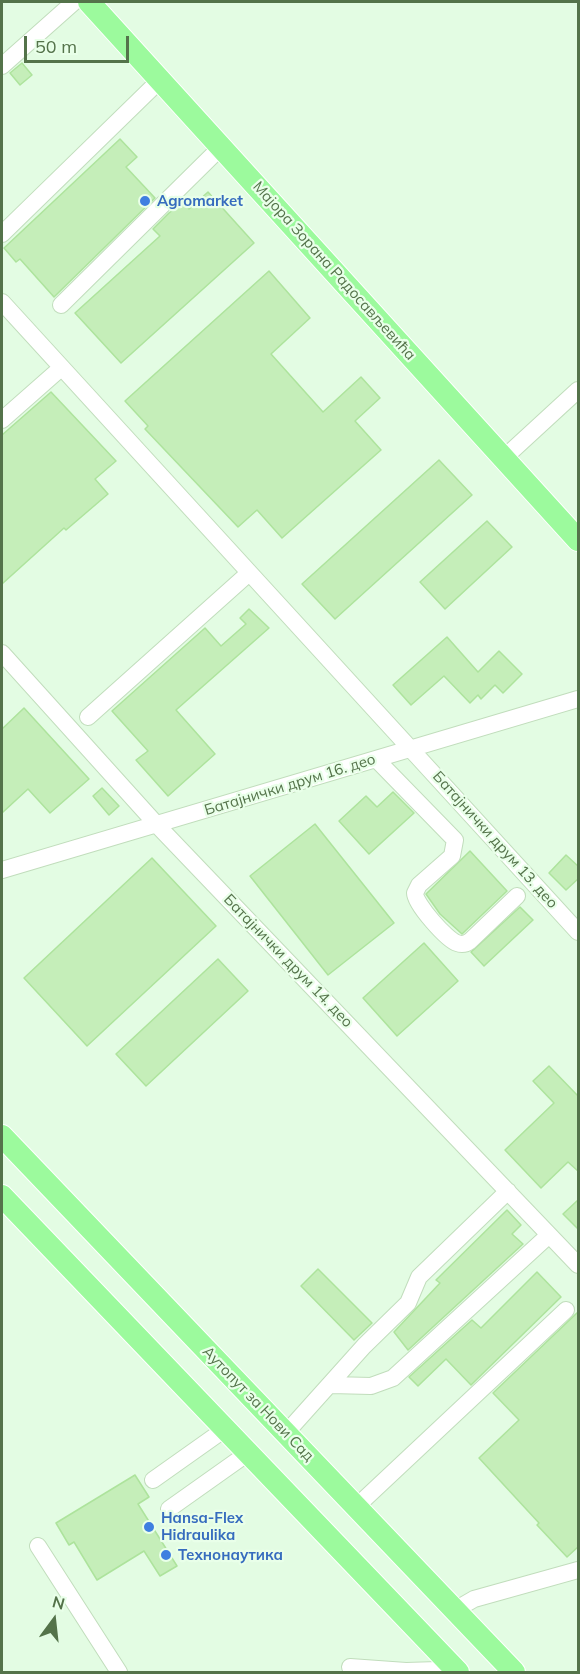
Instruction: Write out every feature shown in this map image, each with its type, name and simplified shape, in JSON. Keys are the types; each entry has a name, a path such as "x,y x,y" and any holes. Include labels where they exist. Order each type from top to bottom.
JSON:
{"main road":[{"name":"Мајора Зорана Радосављевића","path":"89,2 579,540"},
{"name":"Аутопут за Нови Сад","path":"2,1136 514,1672"},
{"path":"2,1196 248,1453 445,1669"}],"street":[{"path":"2,66 74,2"},
{"path":"2,234 160,80"},
{"path":"61,305 221,147"},
{"path":"2,302 411,749"},
{"path":"2,420 60,368"},
{"path":"504,458 579,390"},
{"path":"88,717 249,573"},
{"name":"Батајнички друм 14. део","path":"2,652 158,826 579,1265"},
{"name":"Батајнички друм 16. део","path":"2,870 158,826 579,699"},
{"name":"Батајнички друм 13. део","path":"411,749 579,932"},
{"path":"376,759 454,840 452,856 419,885 415,893 420,906 453,941 462,944 470,941 517,896"},
{"path":"286,1433 364,1346 408,1303 419,1277 508,1191"},
{"path":"331,1385 371,1386 393,1378 549,1235"},
{"path":"356,1507 566,1310"},
{"path":"153,1480 225,1429"},
{"path":"169,1509 248,1453"},
{"path":"38,1546 119,1672"},
{"path":"455,1610 474,1599 579,1570"},
{"path":"350,1667 406,1671 445,1669"}],"building":[{"path":"22,63 32,75 20,85 10,73"},
{"path":"120,139 137,157 126,167 155,198 54,297 20,259 16,262 4,248"},
{"path":"208,192 254,243 121,363 75,313 160,236 153,229 169,213 183,203 189,209"},
{"path":"269,271 310,318 271,354 323,412 361,377 380,398 355,421 381,450 282,538 257,510 238,527 145,429 148,426 125,401"},
{"path":"51,392 116,461 95,479 108,494 66,530 64,528 2,584 2,435"},
{"path":"439,460 472,495 335,619 302,584"},
{"path":"487,521 512,547 445,609 420,582"},
{"path":"249,609 269,628 176,710 215,754 168,796 136,760 148,751 112,711 205,628 221,646 246,624 240,618"},
{"path":"447,637 478,672 499,651 522,674 503,693 495,685 481,699 478,695 470,703 444,676 411,705 393,685"},
{"path":"24,708 89,779 50,813 28,789 2,813 2,729"},
{"path":"102,788 119,806 109,815 93,796"},
{"path":"393,792 414,813 369,854 339,821 366,796 377,807"},
{"path":"315,824 394,923 328,975 250,876"},
{"path":"470,851 507,891 462,934 440,914 426,894"},
{"path":"566,855 579,867 579,878 566,890 549,873"},
{"path":"152,858 216,926 87,1046 24,978"},
{"path":"520,907 533,920 484,966 471,952"},
{"path":"424,943 458,981 397,1036 363,998"},
{"path":"218,959 248,991 146,1086 116,1054"},
{"path":"549,1066 579,1097 579,1172 568,1162 541,1188 505,1150 554,1103 533,1081"},
{"path":"579,1199 579,1230 563,1214"},
{"path":"507,1210 521,1225 512,1234 523,1244 408,1350 394,1332 440,1283 436,1280"},
{"path":"318,1269 372,1323 354,1340 301,1286"},
{"path":"537,1272 561,1297 471,1385 446,1359 418,1386 409,1377 472,1320 481,1328"},
{"path":"579,1311 579,1546 567,1557 479,1458 519,1420 493,1393"},
{"path":"135,1475 149,1497 138,1504 177,1566 160,1576 144,1551 97,1580 74,1542 69,1545 56,1523"}],"place":[{"name":"Agromarket","path":"145,201"},
{"name":"Hansa-Flex Hidraulika","path":"149,1527"},
{"name":"Технонаутика","path":"166,1555"}]}
